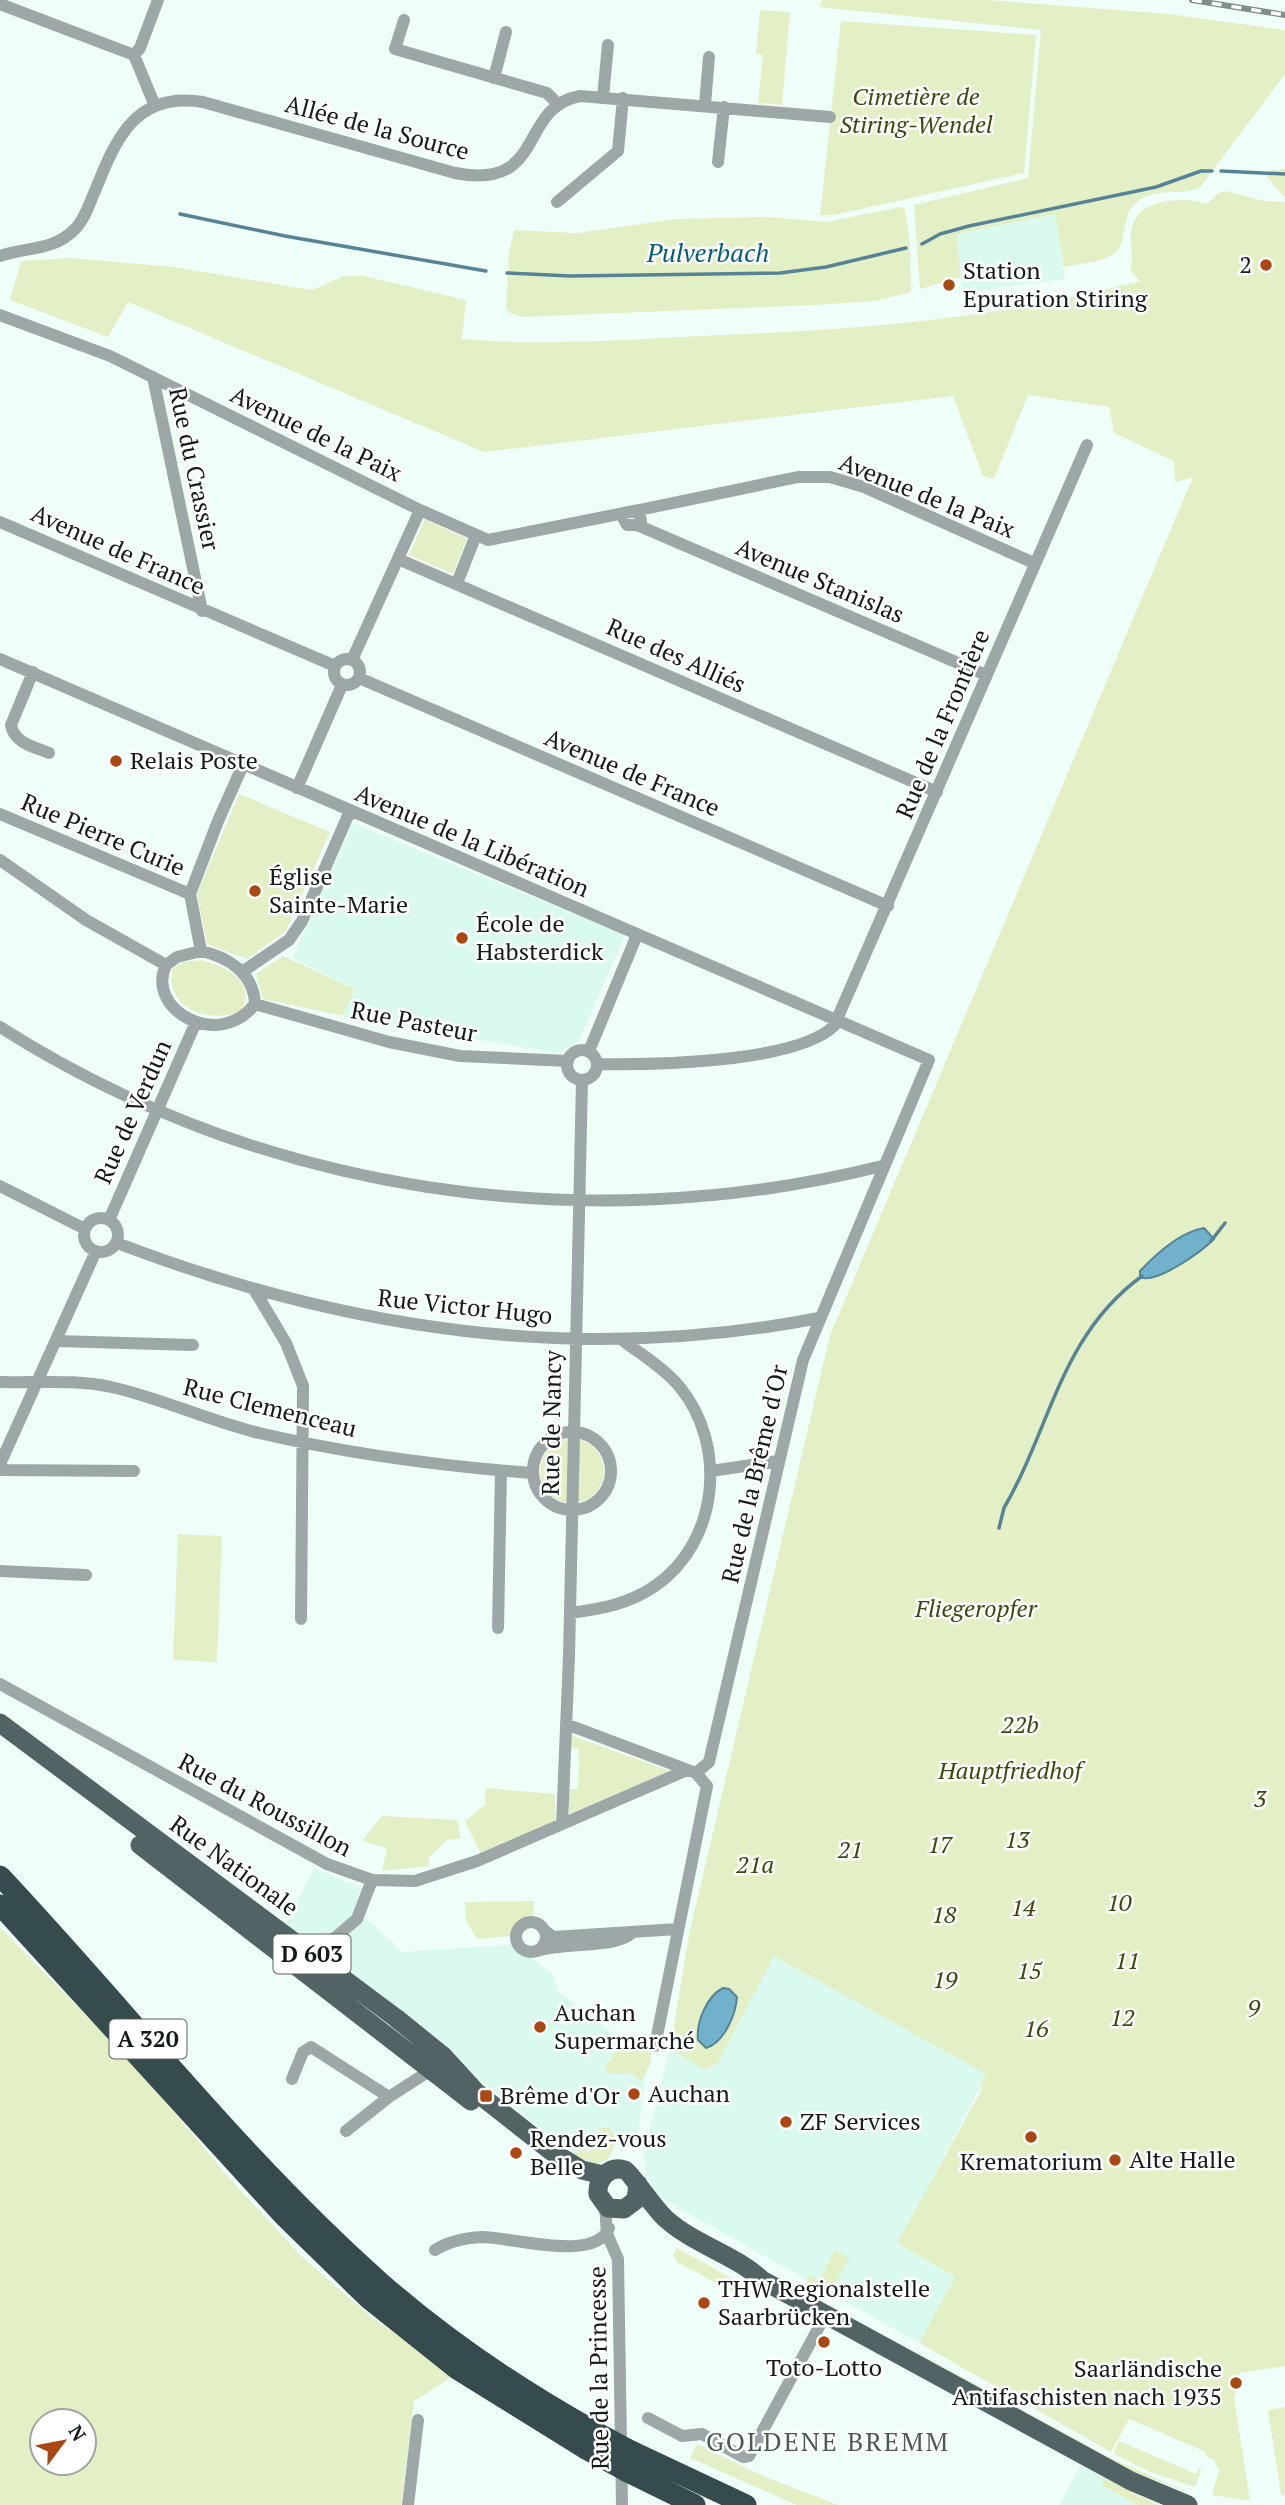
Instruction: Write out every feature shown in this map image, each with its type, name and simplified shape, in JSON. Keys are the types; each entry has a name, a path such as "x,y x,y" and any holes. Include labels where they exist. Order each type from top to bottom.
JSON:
{"highway":[{"name":"A 320","path":"0,1876 236,2138 347,2251 428,2322 590,2440 626,2471 695,2505"},
{"name":"A 320","path":"0,1905 284,2216 368,2298 457,2369 590,2440 626,2449 746,2505"}],"main road":[{"name":"Rue Nationale","path":"0,1723 452,2065 476,2092 551,2151 582,2170 610,2198"},
{"name":"Rue Nationale","path":"0,1739 314,1963 430,2069 541,2155 610,2198"},
{"name":"D 603","path":"610,2198 615,2169 625,2171 638,2184"},
{"path":"610,2198 636,2200 638,2184"},
{"path":"638,2184 645,2198 666,2220 749,2268 762,2280 1101,2465 1188,2505"},
{"path":"610,2198 696,2252 744,2278 762,2280"}],"street":[{"path":"134,55 140,48 158,0"},
{"path":"0,4 134,55 155,106"},
{"path":"404,20 395,49 547,93 558,104 580,96 603,97 830,117"},
{"path":"494,78 506,32"},
{"path":"603,97 608,45"},
{"path":"705,105 709,57"},
{"path":"557,202 618,151 623,98"},
{"name":"Allée de la Source","path":"0,256 50,246 77,228 120,132 155,106 172,100 203,102 456,173 485,177 505,172 519,160 546,117 558,104"},
{"path":"718,162 724,107"},
{"name":"Avenue de la Paix","path":"0,315 83,344 420,510 477,535 500,539 798,477 830,477 864,487 1034,563"},
{"name":"Rue du Crassier","path":"153,377 202,611"},
{"name":"Rue de la Frontière","path":"838,1020 1087,445"},
{"path":"352,660 420,510"},
{"path":"621,514 627,525 637,525 641,521 639,510"},
{"name":"Avenue de France","path":"0,522 335,666"},
{"name":"Avenue Stanislas","path":"637,525 986,675"},
{"path":"457,583 477,535"},
{"name":"Rue des Alliés","path":"398,559 937,792"},
{"name":"Avenue de la Libération","path":"0,659 929,1060"},
{"path":"344,659 352,660 360,670 359,678 354,684 342,685 334,675 335,666 344,659"},
{"path":"33,672 11,725 18,740 49,753"},
{"name":"Avenue de France","path":"359,678 888,906"},
{"path":"297,788 342,685"},
{"path":"201,951 190,894 243,765"},
{"path":"242,972 289,940 302,921 350,811"},
{"name":"Rue Pierre Curie","path":"0,814 190,894"},
{"path":"0,860 86,920 166,965"},
{"path":"589,1051 637,935"},
{"path":"201,951 226,959 242,972 254,990 255,1004 237,1023 205,1026 196,1022 178,1011 163,986 166,965 177,957 201,951"},
{"name":"Rue Pasteur","path":"255,1004 379,1040 460,1056 568,1060"},
{"path":"598,1064 702,1060 772,1051 814,1042 825,1035 838,1020"},
{"name":"Rue de Verdun","path":"109,1220 196,1022"},
{"path":"0,1027 88,1079 157,1111 257,1147 352,1175 489,1197 578,1202 669,1199 771,1189 882,1166"},
{"path":"589,1051 576,1051 568,1060 570,1074 582,1081 592,1078 598,1064"},
{"path":"589,1051 598,1064"},
{"name":"Rue de la Brême d'Or","path":"691,1771 709,1762 803,1360 882,1166 929,1060"},
{"name":"Rue de Nancy","path":"566,1724 582,1081"},
{"path":"0,1185 85,1229 87,1244 96,1251 110,1250 117,1243"},
{"name":"Rue de Verdun","path":"85,1229 92,1220 109,1220 118,1230 117,1243"},
{"name":"Rue Victor Hugo","path":"117,1243 255,1291 331,1310 492,1336 621,1339 717,1336 819,1318"},
{"path":"0,1464 96,1251"},
{"path":"255,1291 298,1367 305,1407 301,1619"},
{"path":"570,1613 604,1609 656,1585 684,1556 702,1524 711,1471 705,1437 686,1396 670,1377 621,1339"},
{"path":"56,1341 192,1345"},
{"name":"Rue Clemenceau","path":"0,1382 76,1381 112,1387 257,1432 303,1442 387,1458 532,1474"},
{"path":"574,1431 586,1434 605,1449 612,1473 604,1495 594,1504 571,1511 549,1503 535,1485 532,1474 533,1462 544,1443 552,1436 574,1431"},
{"path":"711,1471 778,1461"},
{"path":"0,1470 134,1471"},
{"path":"498,1628 502,1471"},
{"path":"0,1571 86,1575"},
{"name":"Rue du Roussillon","path":"0,1684 314,1858 347,1873 372,1880 415,1881 440,1875 691,1771"},
{"path":"562,1824 566,1724 691,1771 704,1781 707,1792 655,2046"},
{"path":"314,1963 357,1919 372,1880"},
{"path":"631,1934 621,1940 553,1946 537,1951 521,1948 517,1933 530,1923 554,1937 678,1929"},
{"path":"537,1951 545,1942 544,1930"},
{"path":"292,2079 303,2052 311,2048 389,2097"},
{"path":"346,2131 430,2069 452,2065"},
{"name":"Rue de la Princesse","path":"610,2198 607,2234 618,2259 622,2505"},
{"path":"435,2250 455,2241 481,2238 581,2247 595,2243 607,2234"},
{"path":"648,2418 677,2434 702,2434 743,2457 749,2456 827,2314"},
{"path":"408,2505 418,2420"}],"shaded area":[{"path":"1056,213 1065,279 962,293 957,234"},
{"name":"École de Habsterdick","path":"353,823 625,935 579,1041 556,1053 343,1016 355,989 292,958"},
{"path":"314,1868 363,1889 356,1908 402,1952 511,1945 552,1973 558,1991 648,2060 636,2149 613,2144 611,2156 605,2161 575,2155 284,1927"},
{"path":"774,1956 987,2074 898,2244 955,2277 919,2343 656,2195 648,2177 643,2157 670,2049 705,2070"},
{"path":"1081,2465 1102,2477 1158,2505 1059,2505"}],"green space":[{"path":"822,0 988,0 1169,14 1285,30 1285,74 1200,187 1152,194 1131,208 1121,244 1118,250 1107,258 1064,267 1055,214 957,234 961,277 920,289 914,205 1028,178 1041,30 819,7"},
{"path":"760,10 790,12 782,105 758,103 763,55 756,54"},
{"name":"Cimetière de Stiring-Wendel","path":"841,21 1036,35 1024,173 834,215 820,215"},
{"path":"1285,169 1285,198 1263,172"},
{"name":"Hauptfriedhof","path":"1226,191 1264,201 1285,202 1285,2366 1239,2373 1240,2383 1234,2397 1250,2501 1212,2495 1219,2470 1214,2460 1205,2456 1206,2452 1129,2419 1111,2452 919,2343 955,2277 897,2243 982,2089 980,2087 986,2074 774,1956 717,2064 705,2070 670,2049 690,1930 830,1335 1193,477 1175,482 1174,461 1114,433 1109,407 1028,395 994,479 983,476 953,396 484,452 128,302 108,337 10,300 21,261 71,258 174,267 312,290 344,276 364,276 466,300 462,339 581,342 867,326 1031,305 1140,281 1130,271 1131,232 1134,221 1141,212 1150,206 1173,200 1207,204 1218,193","holes":["734,1993 736,2005 698,2033 711,1997"]},
{"path":"900,207 905,209 910,244 911,292 875,301 814,305 522,317 510,313 506,308 509,253 514,230 577,233 676,219 767,217 827,222"},
{"path":"425,519 467,539 453,574 409,555"},
{"path":"239,794 330,832 286,931 247,959 207,944 197,894"},
{"path":"283,956 355,989 343,1016 263,999 256,974"},
{"path":"201,960 220,966 237,977 245,992 241,1011 216,1016 192,1010 183,1004 172,983 172,969 183,962"},
{"path":"566,1439 578,1439 595,1448 602,1459 602,1483 595,1494 578,1503 566,1503 554,1498 545,1489 540,1477 540,1465 545,1453 554,1444"},
{"path":"178,1534 222,1536 217,1662 173,1660"},
{"path":"570,1735 670,1771 569,1814 569,1789 578,1789 579,1749 570,1748"},
{"path":"486,1788 555,1794 555,1822 481,1854 465,1821 485,1805"},
{"path":"382,1816 457,1820 461,1838 447,1840 428,1858 430,1866 382,1871 387,1848 362,1841"},
{"path":"534,1901 533,1918 517,1923 512,1936 477,1939 466,1920 465,1902"},
{"path":"0,1927 138,2069 229,2178 300,2255 371,2317 455,2375 414,2401 401,2505 0,2505"},
{"path":"627,2037 653,2042 650,2064 641,2082 631,2073 612,2074 604,2068"},
{"path":"596,2127 609,2128 617,2140 608,2159 595,2164 575,2155 581,2147 588,2153 603,2133"},
{"path":"677,2248 744,2285 739,2295 677,2262 673,2255"},
{"path":"835,2250 849,2258 828,2296 806,2284 809,2275 819,2280"},
{"path":"873,2328 1108,2457 1189,2493 1123,2468"},
{"path":"1285,2407 1285,2496 1281,2495 1268,2410"},
{"path":"1119,2441 1196,2474 1200,2468 1195,2487 1150,2472 1114,2454"},
{"path":"697,2444 763,2476 838,2505 797,2505 690,2458"},
{"path":"1102,2477 1158,2505 1138,2505 1103,2486"}],"water":[{"path":"1204,1228 1214,1239 1200,1251 1167,1272 1147,1278 1140,1277 1140,1271 1169,1244"},
{"path":"723,1988 729,1989 737,1997 734,2011 723,2034 706,2048 698,2040 701,2018 712,1997"}],"waterway":[{"name":"Pulverbach","path":"922,244 940,234 969,226 1156,187 1201,171 1212,171"},
{"name":"Pulverbach","path":"1221,171 1285,174"},
{"name":"Pulverbach","path":"180,214 285,236 486,271"},
{"name":"Pulverbach","path":"507,273 570,276 780,273 826,267 906,248"},
{"path":"1211,1241 1225,1223"},
{"path":"999,1528 1004,1508 1075,1354 1114,1300 1142,1276"}],"railway":[{"path":"1192,0 1285,15"}],"place":[{"name":"2","path":"1266,265"},
{"name":"Station Epuration Stiring","path":"949,285"},
{"name":"Relais Poste","path":"116,761"},
{"name":"Église Sainte-Marie","path":"255,891"},
{"name":"École de Habsterdick","path":"462,938"},
{"name":"Auchan Supermarché","path":"540,2027"},
{"name":"Auchan","path":"634,2094"},
{"name":"Brême d'Or","path":"486,2096"},
{"name":"ZF Services","path":"786,2122"},
{"name":"Krematorium","path":"1031,2137"},
{"name":"Rendez-vous Belle","path":"516,2153"},
{"name":"Alte Halle","path":"1115,2160"},
{"name":"THW Regionalstelle Saarbrücken","path":"704,2303"},
{"name":"Toto-Lotto","path":"824,2342"},
{"name":"Saarländische Antifaschisten nach 1935","path":"1236,2383"}],"district":[{"name":"GOLDENE BREMM","path":"828,2442"}],"park label":[{"name":"Fliegeropfer","path":"976,1609"},
{"name":"22b","path":"1020,1725"},
{"name":"3","path":"1260,1799"},
{"name":"13","path":"1017,1840"},
{"name":"17","path":"940,1845"},
{"name":"21","path":"850,1850"},
{"name":"21a","path":"755,1865"},
{"name":"10","path":"1119,1903"},
{"name":"14","path":"1023,1908"},
{"name":"18","path":"944,1915"},
{"name":"11","path":"1127,1961"},
{"name":"15","path":"1029,1971"},
{"name":"19","path":"945,1980"},
{"name":"9","path":"1254,2008"},
{"name":"12","path":"1122,2018"},
{"name":"16","path":"1036,2029"}]}
